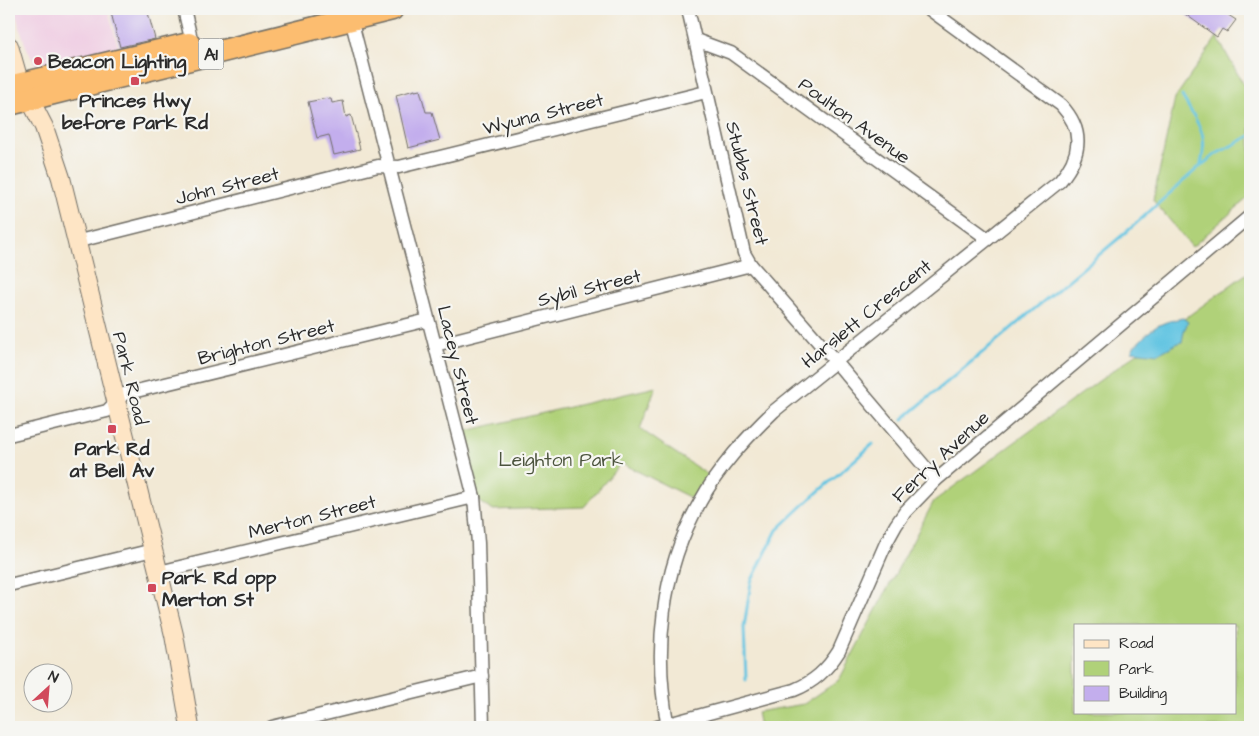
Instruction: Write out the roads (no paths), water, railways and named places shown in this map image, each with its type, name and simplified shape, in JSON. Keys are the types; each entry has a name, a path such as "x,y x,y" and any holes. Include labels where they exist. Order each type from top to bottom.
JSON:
{"highway":[{"name":"A1","path":"17,93 192,43 330,9"},
{"name":"A1","path":"17,93 392,9"}],"main road":[{"name":"Park Road","path":"9,46 16,70 17,93 51,145 159,572 174,635 190,727"}],"street":[{"path":"184,9 192,43"},
{"name":"Stubbs Street","path":"688,9 744,253 751,265 936,480"},
{"name":"Harslett Crescent","path":"664,726 661,670 663,616 674,563 691,519 714,479 754,430 774,411 1060,181 1069,170 1075,158 1078,146 1070,114 1061,105 929,9"},
{"name":"Lacey Street","path":"351,19 474,497 478,543 483,727"},
{"name":"Poulton Avenue","path":"696,40 731,53 988,239"},
{"name":"Wyuna Street","path":"389,167 399,167 706,92"},
{"name":"John Street","path":"75,242 378,166 389,167"},
{"name":"Ferry Avenue","path":"664,726 794,690 808,684 820,675 832,662 839,650 886,543 905,512 936,480 1250,216"},
{"name":"Sybil Street","path":"435,345 751,265"},
{"name":"Brighton Street","path":"9,435 107,411 124,394 428,320"},
{"name":"Merton Street","path":"159,572 474,497"},
{"path":"9,585 153,550"},
{"path":"272,727 482,676"}],"water":[{"path":"1183,318 1188,322 1182,342 1158,354 1132,351 1146,334 1155,327"}],"waterway":[{"path":"1182,96 1203,137 1204,146 1200,167"},
{"path":"903,419 1131,228 1199,167 1216,154 1250,136"},
{"path":"746,680 744,627 751,582 777,530 873,444"}],"place":[{"name":"Beacon Lighting","path":"38,61"},
{"name":"Princes Hwy before Park Rd","path":"135,81"},
{"name":"Park Rd at Bell Av","path":"112,429"},
{"name":"Park Rd opp Merton St","path":"152,588"}],"park label":[{"name":"Leighton Park","path":"561,459"}]}
